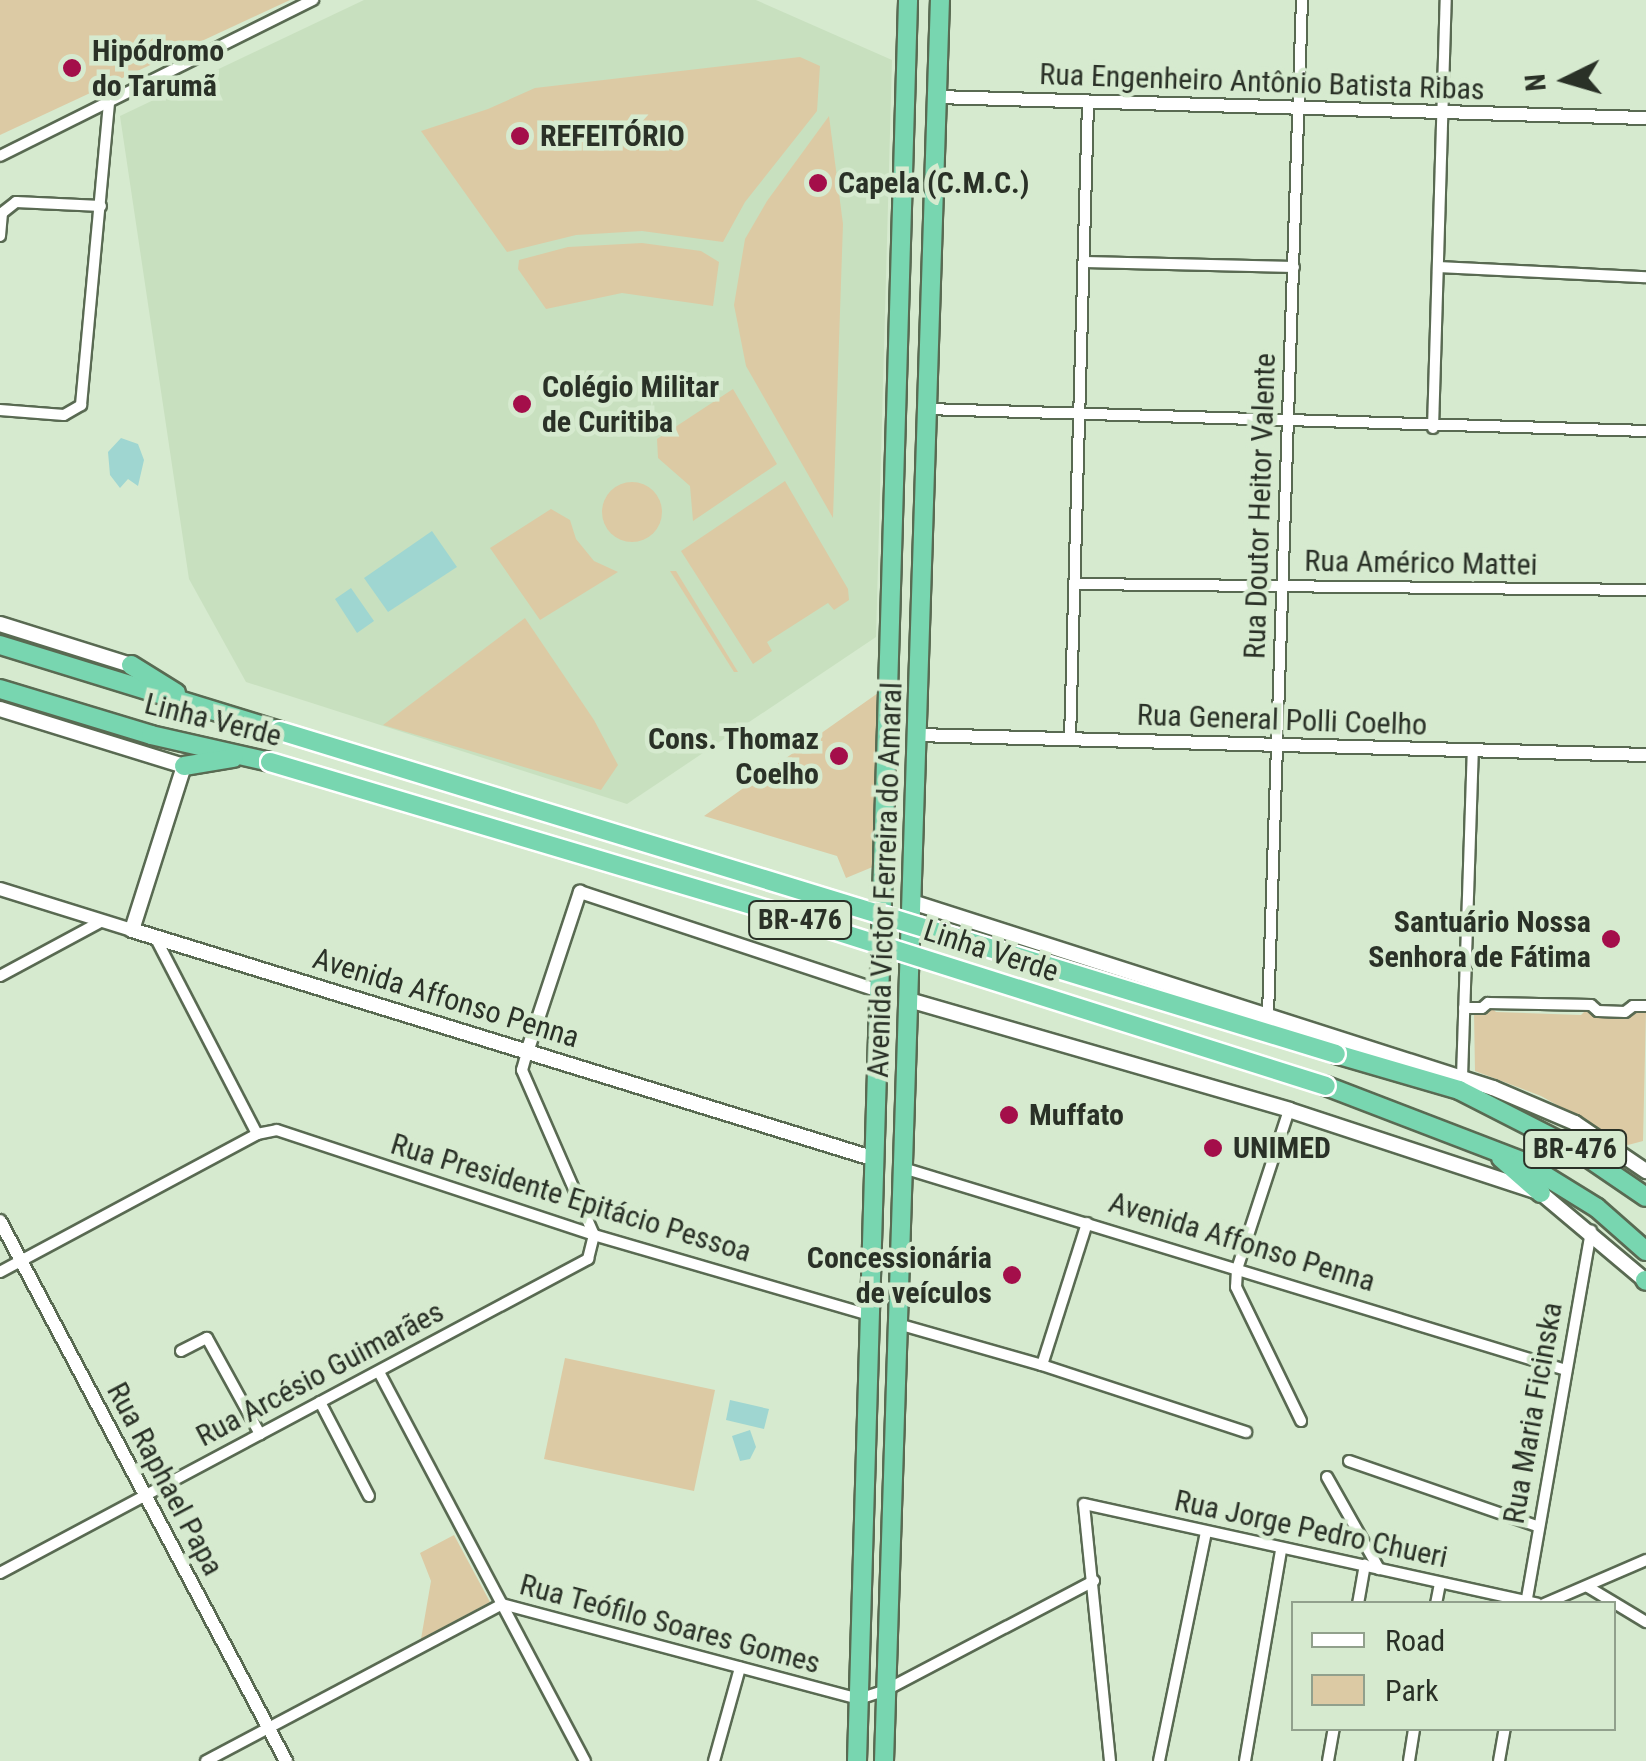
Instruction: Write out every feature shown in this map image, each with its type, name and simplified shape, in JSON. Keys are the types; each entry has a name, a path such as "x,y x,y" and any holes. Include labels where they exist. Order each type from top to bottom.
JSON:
{"highway":[{"name":"Avenida Victor Ferreira do Amaral","path":"857,1761 908,0"},
{"name":"Avenida Victor Ferreira do Amaral","path":"884,1761 940,0"},
{"path":"904,153 920,165 936,157"},
{"path":"902,202 920,192 934,202"},
{"name":"Linha Verde","path":"0,646 1459,1090 1577,1150 1646,1197"},
{"path":"131,665 198,706"},
{"name":"Linha Verde","path":"0,689 150,735 270,762 785,915 1326,1086 1486,1144 1573,1190 1646,1251"},
{"path":"184,766 245,756"},
{"path":"1486,1144 1542,1193"}],"main road":[{"name":"Linha Verde","path":"0,624 131,665"},
{"name":"Linha Verde","path":"0,709 184,766"},
{"path":"132,930 184,766"},
{"name":"Linha Verde","path":"912,902 1462,1077 1575,1123 1646,1171"},
{"name":"Avenida Affonso Penna","path":"132,930 875,1160"},
{"path":"908,1000 1290,1110 1542,1193 1646,1281"}],"street":[{"path":"0,156 313,0"},
{"name":"Rua Doutor Heitor Valente","path":"1268,1014 1302,0"},
{"path":"1433,428 1446,0"},
{"name":"Rua Engenheiro Antônio Batista Ribas","path":"938,97 1646,118"},
{"path":"0,410 64,415 81,404 109,102"},
{"path":"1070,739 1088,102"},
{"path":"0,236 2,213 16,202 101,206"},
{"path":"1085,262 1294,267"},
{"path":"1438,267 1646,276"},
{"path":"927,410 1433,428 1646,430"},
{"name":"Rua Américo Mattei","path":"1075,584 1646,590"},
{"name":"Rua General Polli Coelho","path":"917,734 1646,755"},
{"path":"1462,1077 1473,750"},
{"name":"Avenida Affonso Penna","path":"0,890 132,930"},
{"path":"594,1235 522,1070 580,892 880,991"},
{"path":"0,976 102,921"},
{"path":"0,1272 257,1134 155,937"},
{"path":"1464,1008 1482,1008 1488,1003 1574,1005 1626,1012 1633,1006 1646,1006"},
{"path":"1290,1110 1237,1269 1240,1299 1301,1421"},
{"name":"Rua Presidente Epitácio Pessoa","path":"257,1134 277,1130 594,1235 870,1315"},
{"name":"Avenida Affonso Penna","path":"903,1168 1566,1370"},
{"name":"Rua Raphael Papa","path":"0,1221 286,1761"},
{"path":"1042,1365 1087,1223"},
{"name":"Rua Maria Ficinska","path":"1533,1601 1537,1526 1591,1231"},
{"name":"Rua Arcésio Guimarães","path":"0,1573 582,1264 592,1252 594,1235"},
{"path":"898,1324 1042,1365 1246,1432"},
{"path":"181,1352 207,1338 260,1434"},
{"path":"379,1372 586,1761"},
{"path":"320,1402 369,1496"},
{"path":"1349,1461 1537,1526"},
{"path":"1327,1477 1379,1568"},
{"name":"Rua Jorge Pedro Chueri","path":"1094,1581 1084,1504 1281,1551 1379,1568 1524,1601"},
{"path":"1159,1761 1206,1533"},
{"path":"1245,1761 1281,1551"},
{"path":"1540,1601 1588,1587 1646,1560"},
{"path":"1358,1601 1364,1565"},
{"path":"859,1700 886,1690 1094,1581 1110,1761"},
{"path":"1437,1601 1440,1583"},
{"path":"1588,1587 1611,1601"},
{"name":"Rua Teófilo Soares Gomes","path":"206,1761 502,1604 859,1700"},
{"path":"1616,1604 1646,1622"},
{"path":"714,1761 740,1668"},
{"path":"1328,1761 1333,1731"},
{"path":"1408,1761 1413,1731"},
{"path":"1499,1761 1504,1731"}],"shaded area":[{"name":"Colégio Militar de Curitiba","path":"364,0 756,0 892,60 876,637 627,804 246,682 189,579 120,116"}],"green space":[{"name":"Hipódromo do Tarumã","path":"0,0 290,0 0,135"},
{"path":"800,57 820,66 817,111 745,202 723,242 642,231 576,235 507,252 421,131 488,109 535,88"},
{"path":"829,116 843,224 833,518 746,366 734,305 745,239 767,201"},
{"path":"642,243 701,251 719,262 713,306 622,293 546,309 518,269 519,260 568,247"},
{"path":"733,389 777,464 693,521 690,486 658,458 657,439"},
{"path":"785,481 848,589 849,600 834,610 828,603 767,642 772,651 753,664 681,551"},
{"path":"632,482 653,491 662,512 653,533 632,542 611,533 602,512 611,491"},
{"path":"551,509 570,520 576,539 594,561 618,572 540,620 490,548"},
{"path":"670,571 676,571 738,672 734,672"},
{"path":"525,618 594,720 618,765 601,790 383,725"},
{"path":"878,693 875,866 846,878 837,856 704,816"},
{"path":"1490,1006 1496,1012 1581,1015 1588,1008 1646,1010 1643,1141 1628,1145 1541,1096 1475,1071 1474,1012"},
{"path":"565,1358 715,1390 694,1491 544,1459"},
{"path":"454,1535 490,1602 421,1639 431,1581 420,1553"}],"water":[{"path":"121,438 138,444 144,460 138,486 128,479 120,488 110,475 108,452"},
{"path":"432,531 457,567 388,612 364,578"},
{"path":"351,588 374,621 357,633 335,599"},
{"path":"730,1400 769,1409 764,1429 726,1420"},
{"path":"750,1430 756,1447 750,1459 740,1461 732,1436"}],"place":[{"name":"Hipódromo do Tarumã","path":"72,68"},
{"name":"REFEITÓRIO","path":"520,136"},
{"name":"Capela (C.M.C.)","path":"818,183"},
{"name":"Colégio Militar de Curitiba","path":"522,404"},
{"name":"Cons. Thomaz Coelho","path":"839,756"},
{"name":"Santuário Nossa Senhora de Fátima","path":"1611,939"},
{"name":"Muffato","path":"1009,1115"},
{"name":"UNIMED","path":"1213,1148"},
{"name":"Concessionária de veículos","path":"1012,1275"}]}
